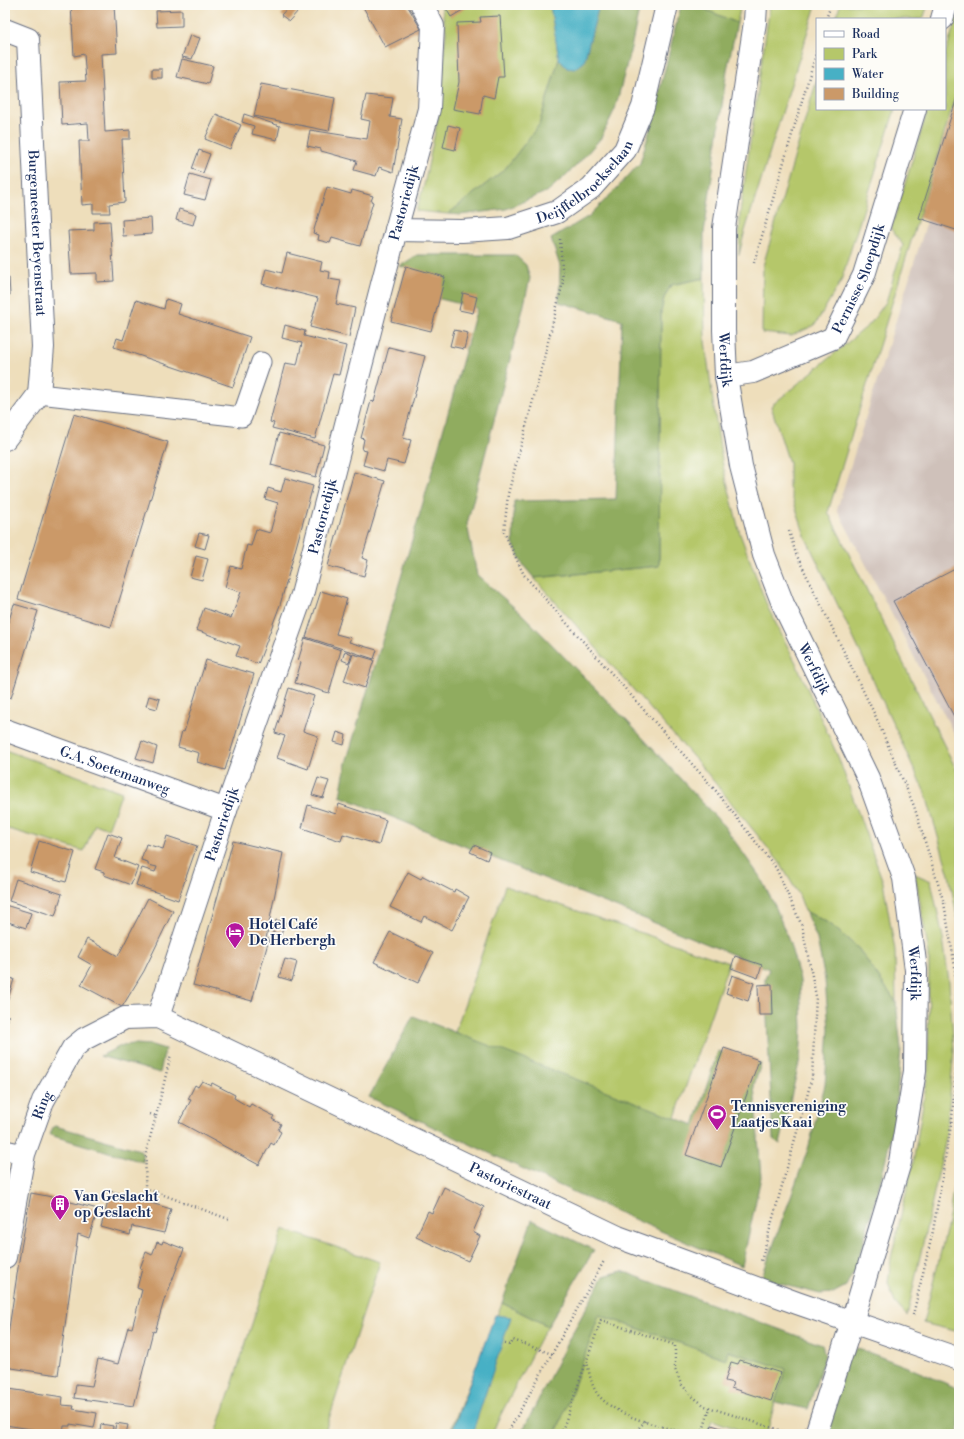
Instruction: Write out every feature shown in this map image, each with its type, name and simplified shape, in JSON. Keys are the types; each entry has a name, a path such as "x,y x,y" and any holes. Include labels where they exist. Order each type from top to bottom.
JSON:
{"street":[{"name":"Pastoriedijk","path":"158,1017 226,810 302,595 396,230 429,109 433,26 422,5"},
{"name":"Deijffelbroekselaan","path":"396,230 462,231 508,228 557,212 590,188 625,150 643,107 667,5"},
{"name":"Werfdijk","path":"756,5 755,22 724,228 724,330 726,376 741,466 764,555 783,604 868,778 904,878 916,970 915,1071 900,1162 852,1322"},
{"path":"942,18 946,5"},
{"name":"Burgemeester Beyenstraat","path":"5,30 28,39 43,347 39,394"},
{"name":"Pernisse Sloepdijk","path":"726,376 753,372 833,338 864,275 915,110"},
{"path":"5,439 39,394"},
{"name":"G.A. Soetemanweg","path":"5,730 226,810"},
{"name":"Pastoriestraat","path":"158,1017 618,1237 754,1287 959,1359"},
{"name":"Ring","path":"5,1257 14,1152 73,1048 84,1038 125,1018 158,1017"},
{"path":"816,1434 852,1322"}],"lane":[{"path":"39,394 242,417 261,362"}],"path":[{"path":"826,18 830,5"},
{"path":"557,212 563,282 508,494 504,532 524,575 716,791 776,868 802,926 816,996 812,1078 754,1287"},
{"path":"179,1027 170,1056 146,1152 145,1188 231,1220"},
{"path":"150,1114 156,1116"},
{"path":"507,1434 618,1237"},
{"path":"561,1434 601,1320 675,1345 675,1369 681,1384 692,1396 705,1406 793,1434"},
{"path":"506,1344 511,1345 513,1340 552,1354"},
{"path":"587,1360 591,1380 599,1395 613,1407 629,1417 690,1434"},
{"path":"702,1434 710,1408"},
{"path":"634,1434 645,1421"}],"shaded area":[{"path":"959,119 959,743 837,509"}],"green space":[{"path":"441,5 550,5 559,59 539,125 505,169 448,214 416,211 424,185 438,118 446,31"},
{"path":"599,5 640,5 631,48 615,109 601,138 575,167 548,191 506,209 460,215 448,214 505,169 539,125 559,59 567,68 584,62"},
{"path":"681,5 695,5 737,23 727,70 704,233 704,278 671,285 664,298 661,312 659,566 534,578 523,565 513,543 514,501 616,499 622,320 559,302 560,266 551,239 589,216 640,163"},
{"path":"695,5 741,5 737,23"},
{"path":"770,5 816,5 744,234 739,255 740,213"},
{"path":"840,5 928,5 923,18 836,18"},
{"path":"959,10 959,85 828,512 959,775 959,928 949,875 926,795 805,536 789,487 789,463 771,406 870,324 886,302 903,245 891,229 928,110 946,110 946,52"},
{"path":"816,82 816,110 895,110 841,281 815,325 791,336 762,333 763,266"},
{"path":"417,255 515,255 526,265 530,278 523,309 467,524 477,575 523,615 628,722 724,826 760,877 776,908 790,944 800,980 802,1027 800,1059 780,1144 773,1139 765,979 769,969 340,796 346,763 425,496 477,308 432,297 437,276 400,266"},
{"path":"704,278 705,341 714,409 723,466 740,534 768,608 796,663 839,759 883,882 895,950 896,1002 858,948 830,924 805,911 799,895 780,863 703,768 534,578 659,566 661,312 664,298 671,285"},
{"path":"5,750 122,792 108,829 95,824 84,851 5,828"},
{"path":"915,874 931,881 943,938 949,982 954,1050 946,1138 907,1316 895,1303 888,1283 891,1258 913,1163 928,1074 929,954"},
{"path":"505,886 729,963 673,1123 450,1047"},
{"path":"805,911 830,924 858,948 896,1002 901,1049 895,1119 882,1175 857,1265 846,1286 833,1293 820,1294 761,1279 808,1149 825,1085 829,1029 825,980 817,939"},
{"path":"413,1016 694,1125 718,1051 761,1064 754,1085 761,1177 742,1266 601,1205 369,1097"},
{"path":"123,1045 152,1045 165,1049 160,1073 100,1056"},
{"path":"55,1126 140,1150 143,1156 143,1162 50,1135 53,1127"},
{"path":"959,1151 959,1332 923,1323 948,1223"},
{"path":"532,1220 594,1250 548,1326 502,1303"},
{"path":"283,1229 380,1262 324,1434 216,1434"},
{"path":"622,1271 822,1345 825,1355 808,1409 775,1402 786,1369 728,1351 726,1359 599,1315 568,1403 555,1434 521,1434 570,1337 604,1276"},
{"path":"502,1303 548,1326 539,1340 492,1434 449,1434"},
{"path":"599,1315 726,1359 727,1351 787,1369 775,1402 767,1433 751,1434 712,1420 708,1434 556,1434"},
{"path":"857,1348 910,1368 959,1389 959,1434 822,1434 847,1359"}],"water":[{"path":"550,5 599,5 584,62 575,69 567,68 559,59"},
{"path":"495,1315 511,1317 472,1434 451,1434"}],"building":[{"path":"71,5 114,5 117,53 101,54 105,132 130,130 130,139 122,139 125,202 109,204 110,213 93,213 93,204 82,205 79,141 89,141 88,123 62,125 60,82 86,81 84,54 74,56"},
{"path":"290,5 294,5 299,10 289,21 281,15"},
{"path":"362,5 407,5 421,29 385,47"},
{"path":"444,5 471,5 451,17"},
{"path":"182,10 182,26 157,27 156,11"},
{"path":"500,16 504,77 498,77 494,98 483,95 480,114 453,109 459,82 457,23 481,22 480,17"},
{"path":"190,35 200,38 192,59 182,57"},
{"path":"182,59 213,66 208,84 177,77"},
{"path":"152,69 162,69 162,78 152,78"},
{"path":"261,84 335,98 329,131 254,116"},
{"path":"959,91 959,231 919,218"},
{"path":"366,95 393,98 390,117 402,119 393,172 379,167 376,176 354,170 357,161 307,146 310,130 367,139 370,121 361,119"},
{"path":"216,114 241,125 230,149 205,139"},
{"path":"244,114 280,126 277,140 252,134 254,126 242,122"},
{"path":"448,125 460,128 455,150 443,147"},
{"path":"199,150 210,154 203,173 192,169"},
{"path":"190,174 211,180 205,200 184,195"},
{"path":"327,187 351,194 352,190 373,196 371,201 373,202 360,246 332,238 330,243 318,240 319,235 313,233"},
{"path":"179,209 196,214 193,225 176,220"},
{"path":"151,218 152,234 123,236 122,220"},
{"path":"110,221 114,281 97,282 97,273 71,274 68,231 94,230 94,222"},
{"path":"287,253 322,262 320,270 330,272 329,279 341,281 336,304 355,308 349,337 310,327 318,298 262,284 266,269 282,273"},
{"path":"406,266 445,277 431,331 391,321"},
{"path":"5,278 9,278 10,295 5,295"},
{"path":"463,293 477,297 473,313 459,310"},
{"path":"166,299 181,304 178,314 250,337 233,387 114,347 117,338 123,340 136,300 164,309"},
{"path":"285,325 305,331 304,336 346,346 339,375 333,374 315,439 272,428 274,423 270,422 285,363 297,365 302,343 282,338"},
{"path":"454,330 468,333 464,349 450,346"},
{"path":"389,347 425,356 403,438 411,440 404,464 387,460 384,471 363,465 367,451 362,450 364,439 361,438 371,401 374,402"},
{"path":"74,414 168,442 111,627 18,599"},
{"path":"279,433 324,445 316,477 271,465"},
{"path":"354,472 385,481 362,558 368,560 364,576 328,566"},
{"path":"285,478 313,486 280,605 258,664 236,656 240,646 196,630 204,608 231,618 241,592 225,587 231,566 241,569 247,545 251,546 256,529 270,533 278,503 265,499 268,488 281,492"},
{"path":"199,533 209,535 205,549 195,546"},
{"path":"196,556 208,559 202,580 190,577"},
{"path":"959,567 959,726 893,601"},
{"path":"321,591 347,599 336,634 351,638 349,642 377,650 374,659 306,637"},
{"path":"14,604 38,611 11,698 5,695 5,633"},
{"path":"305,638 341,650 329,693 295,683 301,662 298,661"},
{"path":"345,651 352,654 349,663 342,660"},
{"path":"353,654 374,660 365,688 344,681"},
{"path":"206,660 254,674 225,770 197,762 199,753 178,747"},
{"path":"289,688 314,696 303,731 318,736 308,769 277,758 285,736 275,733"},
{"path":"149,696 160,699 157,709 146,706"},
{"path":"337,732 346,735 344,745 334,742"},
{"path":"142,741 157,747 153,763 136,758"},
{"path":"318,778 329,781 323,798 312,795"},
{"path":"339,804 386,820 379,845 343,834 341,841 302,828 308,805 336,814"},
{"path":"108,833 122,838 115,858 138,867 131,885 104,875 104,872 95,869"},
{"path":"167,836 197,846 178,900 136,885 142,868 155,872 157,867 148,865 148,862 141,860 146,844 163,849"},
{"path":"39,841 75,852 66,882 30,872"},
{"path":"233,841 283,853 266,939 269,939 252,1001 193,985"},
{"path":"474,845 490,852 487,860 470,852"},
{"path":"408,872 421,879 423,876 454,892 455,889 469,897 452,930 424,916 421,922 390,907"},
{"path":"16,879 62,894 55,916 9,901"},
{"path":"148,898 173,911 144,971 122,1007 81,985 92,965 78,957 87,939 118,956"},
{"path":"5,905 31,913 26,928 5,921"},
{"path":"276,920 285,922 281,935 272,932"},
{"path":"390,932 433,953 418,983 374,962"},
{"path":"735,956 762,965 758,978 731,968"},
{"path":"285,959 297,962 292,981 279,977"},
{"path":"732,975 754,983 748,1001 726,993"},
{"path":"5,977 14,979 5,1009"},
{"path":"772,984 773,1015 759,1015 758,985"},
{"path":"5,1015 9,1016 5,1029"},
{"path":"724,1048 759,1060 721,1167 686,1155"},
{"path":"202,1081 211,1085 212,1083 235,1095 234,1098 249,1107 251,1104 274,1116 272,1119 281,1124 278,1130 281,1132 274,1145 271,1143 259,1165 179,1122 191,1100 188,1099 195,1085 198,1087"},
{"path":"444,1187 484,1207 473,1232 480,1236 468,1261 416,1237 428,1211 432,1213"},
{"path":"111,1191 171,1209 164,1233 132,1226 130,1235 101,1227"},
{"path":"31,1193 63,1199 98,1209 89,1238 78,1234 58,1375 5,1367 5,1355"},
{"path":"163,1241 184,1249 165,1297 155,1332 153,1331 134,1406 74,1398 76,1384 92,1386 98,1359 118,1364 128,1327 132,1328 142,1290 137,1288 142,1269 140,1268 146,1252 152,1255 157,1242 162,1244"},
{"path":"740,1360 781,1373 771,1401 731,1388 733,1383 725,1381 731,1362 738,1364"},
{"path":"9,1389 63,1397 62,1405 74,1406 73,1409 97,1413 94,1428 70,1424 70,1426 64,1426 63,1434 5,1425 5,1412"},
{"path":"116,1423 128,1425 126,1434 114,1434"},
{"path":"101,1424 113,1426 112,1434 100,1432"},
{"path":"712,1425 740,1434 709,1434"},
{"path":"5,1428 40,1433 40,1434 5,1434"}],"place":[{"name":"Hotel Café De Herbergh","path":"235,949"},
{"name":"Tennisvereniging Laatjes Kaai","path":"717,1131"},
{"name":"Van Geslacht op Geslacht","path":"60,1221"}]}
